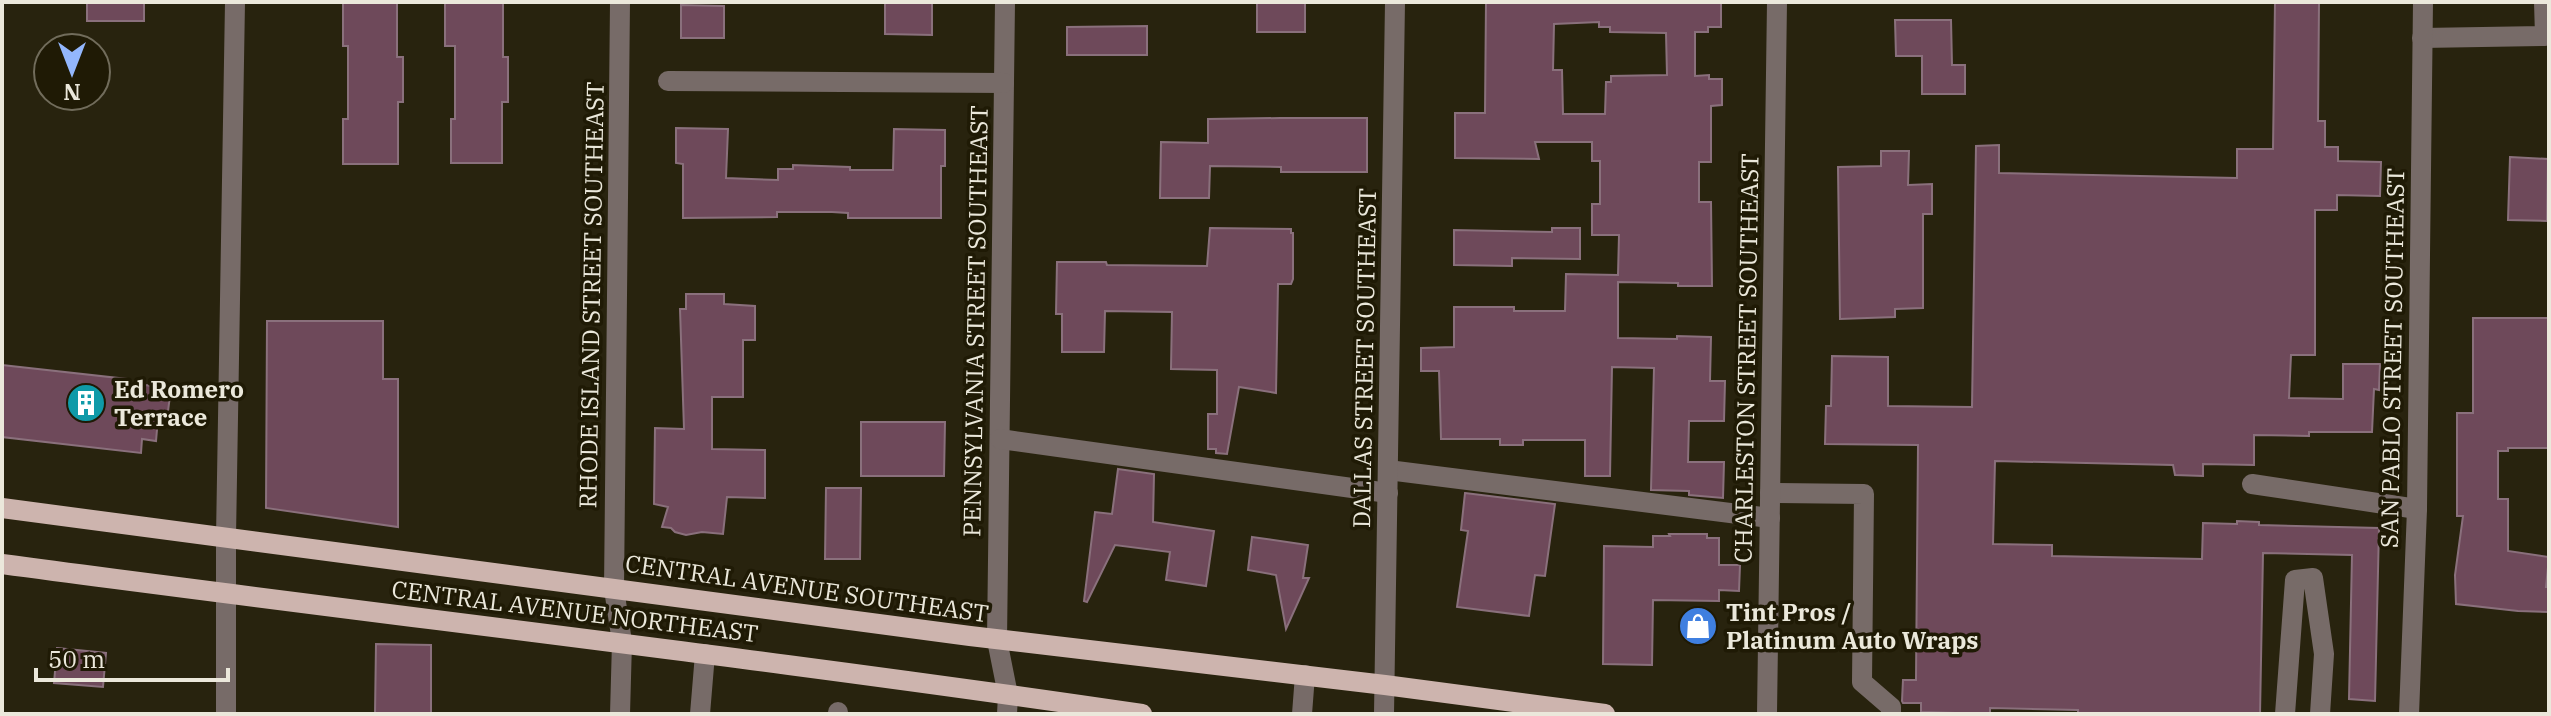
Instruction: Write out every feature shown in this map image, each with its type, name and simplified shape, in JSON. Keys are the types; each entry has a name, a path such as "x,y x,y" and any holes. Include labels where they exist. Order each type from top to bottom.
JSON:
{"main road":[{"name":"CENTRAL AVENUE SOUTHEAST","path":"2,508 997,640 1305,675 1605,714"},
{"name":"CENTRAL AVENUE NORTHEAST","path":"2,564 622,642 1007,705 1142,714"}],"street":[{"path":"226,714 235,2"},
{"name":"RHODE ISLAND STREET SOUTHEAST","path":"620,2 614,589 622,642 620,714"},
{"name":"PENNSYLVANIA STREET SOUTHEAST","path":"1005,2 997,640 1007,705"},
{"name":"DALLAS STREET SOUTHEAST","path":"1384,714 1395,2"},
{"name":"CHARLESTON STREET SOUTHEAST","path":"1767,714 1777,2"},
{"name":"SAN PABLO STREET SOUTHEAST","path":"2409,714 2417,509 2423,2"},
{"path":"2422,38 2545,36 2544,2"},
{"path":"668,81 1004,83"},
{"path":"1000,439 1388,493"},
{"path":"1388,470 1770,518"},
{"path":"2252,484 2417,509"},
{"path":"1770,493 1864,494 1862,682 1891,707 1891,714"},
{"path":"2285,714 2295,580 2313,578 2324,654 2320,714"},
{"path":"700,714 705,654"},
{"path":"1302,714 1305,675"}],"building":[{"path":"87,2 144,2 144,21 87,21"},
{"path":"343,2 397,2 397,57 403,57 403,102 398,102 398,164 343,164 343,119 348,119 348,46 343,46"},
{"path":"445,2 503,2 503,57 508,57 508,102 502,102 502,163 451,163 451,119 455,119 455,46 445,46"},
{"path":"885,2 932,2 932,35 885,34"},
{"path":"1257,2 1305,2 1305,32 1257,32"},
{"path":"1486,2 1721,2 1721,27 1708,27 1708,32 1695,32 1695,76 1709,75 1709,79 1722,79 1722,105 1711,106 1711,162 1699,162 1699,202 1711,202 1712,286 1618,282 1618,338 1711,337 1710,381 1725,381 1724,421 1689,421 1688,462 1724,462 1723,498 1689,495 1689,491 1651,490 1654,368 1612,367 1610,476 1585,476 1585,440 1523,440 1523,445 1500,445 1500,439 1441,439 1439,371 1421,371 1421,348 1454,347 1454,307 1565,311 1566,274 1618,275 1619,235 1592,235 1592,204 1600,204 1600,161 1592,161 1592,142 1535,142 1539,159 1455,158 1455,113 1485,113","holes":["1599,22 1599,27 1610,27 1610,32 1666,33 1667,75 1611,76 1611,82 1606,82 1605,114 1563,114 1562,70 1553,70 1554,24"]},
{"path":"2275,2 2319,2 2318,121 2325,121 2325,147 2338,147 2338,161 2381,162 2380,196 2337,195 2337,210 2315,210 2315,355 2291,355 2289,398 2343,399 2343,364 2380,364 2379,390 2374,389 2372,432 2254,435 2254,465 2203,464 2203,476 2175,475 2173,465 1995,461 1993,544 2052,545 2052,556 2202,559 2203,523 2237,524 2237,521 2259,522 2259,525 2379,528 2375,701 2349,699 2352,555 2263,553 2260,714 2078,714 2078,710 1990,708 1990,714 1921,712 1921,703 1903,703 1903,680 1916,680 1918,445 1825,444 1826,406 1831,406 1832,356 1888,357 1888,406 1972,407 1976,146 1999,145 1999,173 2237,178 2237,149 2273,149"},
{"path":"681,5 724,6 724,38 681,38"},
{"path":"1895,20 1951,20 1952,65 1965,65 1965,94 1922,94 1922,56 1896,56"},
{"path":"1147,26 1147,55 1067,55 1067,27"},
{"path":"1367,118 1367,172 1281,172 1281,167 1210,166 1209,198 1160,198 1161,142 1208,143 1208,119"},
{"path":"676,128 728,129 726,178 778,180 778,169 793,169 793,165 893,170 894,129 945,130 941,218 848,218 848,213 777,212 777,217 683,218 683,164 676,163"},
{"path":"1881,151 1909,151 1908,185 1932,184 1932,214 1923,214 1923,308 1895,309 1895,317 1840,319 1838,167 1881,166"},
{"path":"2510,157 2548,159 2547,221 2508,220"},
{"path":"1210,228 1291,229 1293,233 1293,279 1291,284 1278,284 1276,393 1239,387 1227,454 1208,449 1208,414 1217,414 1217,370 1171,369 1172,312 1105,311 1104,352 1062,352 1062,314 1056,314 1057,262 1207,266"},
{"path":"1552,228 1580,228 1580,259 1512,258 1512,266 1454,265 1454,230 1552,232"},
{"path":"686,294 724,294 724,304 755,306 755,340 743,340 743,397 712,397 712,449 765,450 765,498 727,497 723,534 702,532 686,535 662,527 668,507 654,504 655,428 684,429 680,309 686,309"},
{"path":"2473,318 2549,318 2549,448 2508,448 2508,451 2498,451 2498,499 2508,499 2508,551 2549,557 2546,587 2549,587 2549,612 2456,604 2455,575 2463,516 2457,516 2457,413 2473,413"},
{"path":"267,321 383,321 383,379 398,379 398,527 266,508"},
{"name":"Ed Romero Terrace","path":"2,365 127,379 127,383 171,388 167,419 158,418 156,441 142,439 141,453 2,437"},
{"path":"861,422 945,422 944,476 861,476"},
{"path":"1118,469 1154,474 1153,522 1214,531 1206,586 1166,580 1170,552 1115,545 1087,602 1084,601 1095,512 1112,514"},
{"path":"826,488 861,488 860,559 825,559"},
{"path":"1465,493 1555,504 1545,576 1535,575 1529,616 1457,607 1468,531 1461,530"},
{"path":"1707,534 1707,538 1719,538 1719,565 1740,565 1739,591 1719,590 1719,601 1653,600 1652,665 1603,664 1604,546 1653,547 1653,536"},
{"path":"1252,537 1308,545 1303,578 1309,578 1286,629 1276,575 1248,570"},
{"path":"376,644 431,645 431,714 375,714"},
{"path":"57,648 106,653 103,687 54,683"}],"place":[{"name":"Ed Romero Terrace","path":"86,403"},
{"name":"Tint Pros / Platinum Auto Wraps","path":"1698,626"}]}
